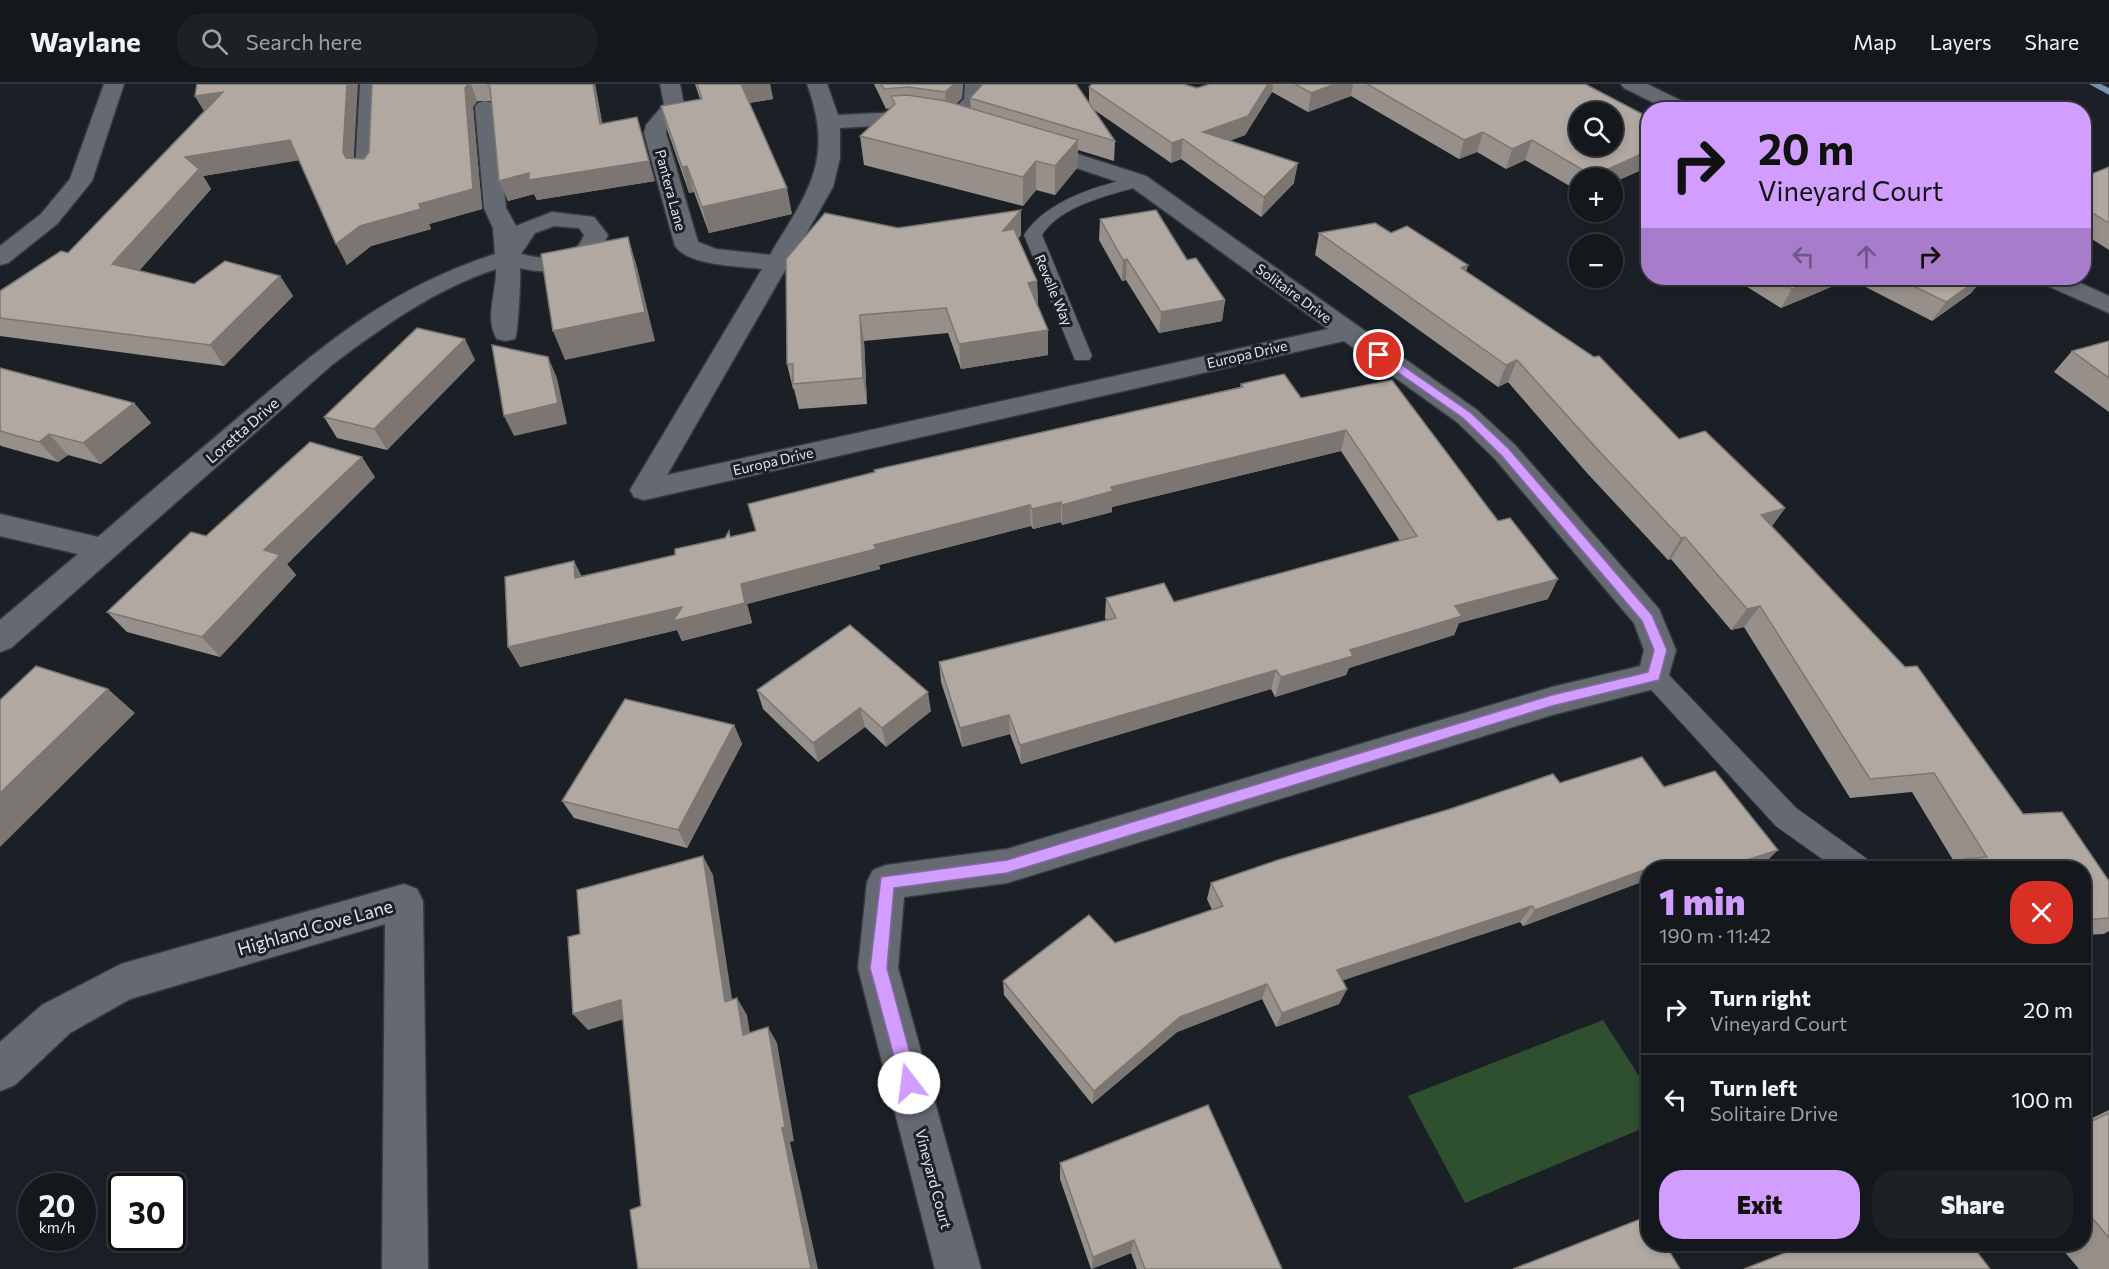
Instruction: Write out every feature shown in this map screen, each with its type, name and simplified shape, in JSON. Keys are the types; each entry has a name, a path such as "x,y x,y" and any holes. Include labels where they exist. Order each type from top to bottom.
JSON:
{"street":[{"path":"0,258 49,219 81,181 114,84"},
{"path":"366,172 370,84"},
{"name":"Pantera Lane","path":"670,84 674,105 657,125 655,133 687,246 711,256 777,263"},
{"name":"Europa Drive","path":"817,84 831,122 832,133 822,187 644,490 1348,332"},
{"path":"951,121 977,99 979,92 975,84"},
{"path":"1631,84 1668,102"},
{"path":"485,108 495,208 505,228 509,282 504,309 506,333"},
{"path":"831,122 910,115 951,121 984,131"},
{"name":"Solitaire Drive","path":"1016,140 1138,181 1467,416 1505,452 1648,618 1660,650 1654,676"},
{"name":"Loretta Drive","path":"0,639 324,357 374,321 429,288 507,258"},
{"path":"2065,285 2109,305"},
{"path":"0,525 103,549"},
{"name":"Vineyard Court","path":"958,1269 878,968 886,882 1007,866 1552,700 1654,676"},
{"name":"Highland Cove Lane","path":"0,1070 56,1019 121,983 404,901 405,1269"}],"lane":[{"name":"Revelle Way","path":"1082,356 1033,236 1037,227 1054,214 1138,181"},
{"path":"1654,676 1786,817 1847,861"}],"green space":[{"path":"1603,1020 1641,1079 1641,1129 1465,1203 1408,1096"}],"building":[{"path":"197,84 347,84 343,152 346,158 364,159 369,152 372,84 468,84 465,88 473,189 419,204 421,209 360,226 336,244 290,140 185,157 199,169 112,264 194,284 225,261 280,276 210,345 0,318 0,291 61,251 68,253 223,92 195,96"},
{"path":"487,84 593,84 600,124 637,117 649,161 529,180 529,173 499,181 490,87"},
{"path":"697,84 741,84 787,188 702,207 687,166 682,167 661,106 702,99"},
{"path":"881,84 954,84 945,92 908,87 884,89"},
{"path":"983,84 1076,84 1115,141 970,98"},
{"path":"1092,84 1183,84 1197,88 1210,84 1268,84 1248,116 1203,132 1298,163 1264,197 1183,139 1172,143 1089,87"},
{"path":"1295,84 1335,84 1311,93"},
{"path":"1367,84 1585,84 1619,102 1569,102 1569,156 1623,156 1623,104 1641,113 1641,154 1611,168 1579,168 1532,140 1512,149 1483,132 1464,140"},
{"path":"907,95 946,101 1078,140 1055,166 1036,161 1023,177 860,136 895,104 891,96"},
{"path":"2109,167 2109,223 2091,212 2091,174"},
{"path":"1021,210 1003,231 1014,229 1037,281 1028,283 1048,330 959,344 946,308 860,315 863,378 793,384 793,364 787,364 786,259 825,213 898,228"},
{"path":"1156,210 1187,260 1196,258 1225,300 1161,312 1127,259 1123,260 1100,219"},
{"path":"1375,223 1391,233 1407,226 1468,265 1461,268 1594,357 1599,356 1679,439 1705,431 1785,508 1761,515 1905,667 1917,666 2023,814 2062,812 2109,881 2109,918 2091,919 2091,861 1965,861 1964,859 1987,857 1934,773 1870,779 1760,606 1747,609 1685,537 1681,538 1517,360 1506,365 1319,233"},
{"path":"628,237 645,312 553,331 541,254"},
{"path":"1785,285 1802,285 1792,289"},
{"path":"1911,285 1970,285 1946,302"},
{"path":"417,328 465,339 374,429 324,417"},
{"path":"2109,341 2109,378 2072,351"},
{"path":"492,345 548,357 558,403 504,416"},
{"path":"0,368 134,403 83,443 49,434 39,442 0,431"},
{"path":"1284,374 1301,398 1392,380 1498,521 1510,518 1558,579 1455,606 1462,616 1350,650 1353,656 1281,677 1276,670 1020,745 1009,715 960,728 939,662 1116,618 1106,598 1164,583 1174,602 1417,536 1346,430 1111,487 1113,491 1062,505 1061,502 1032,509 1030,505 874,545 876,549 741,584 745,603 673,621 682,607 508,647 505,577 574,561 575,578 675,555 675,549 725,538 729,531 730,537 756,531 748,504 875,472 874,470 1243,387 1241,384"},
{"path":"310,442 362,457 264,550 280,555 202,637 107,612 191,532 206,536"},
{"path":"850,625 928,692 882,728 860,708 813,743 757,690"},
{"path":"36,666 108,689 0,793 0,700"},
{"path":"625,699 734,725 678,830 562,801"},
{"path":"1642,757 1664,787 1715,771 1778,850 1744,861 1641,861 1641,871 1535,910 1532,906 1337,970 1347,989 1282,1013 1267,984 1180,1017 1094,1091 1003,981 1089,915 1115,943 1223,906 1211,883 1278,860 1450,809 1553,774 1560,783"},
{"path":"703,856 725,1002 737,998 743,1035 768,1027 785,1127 782,1128 811,1269 638,1269 630,1210 641,1206 621,1000 573,1014 568,937 580,934 577,890"},
{"path":"1208,1105 1282,1269 1145,1269 1134,1240 1093,1257 1060,1163"},
{"path":"2109,1113 2109,1238 2091,1216 2091,1122"},
{"path":"1641,1219 1641,1251 1669,1251 1680,1269 1513,1269"},
{"path":"1789,1251 1976,1251 1990,1269 1744,1269"}],"waterway":[{"path":"2094,84 2109,92"}],"route":[{"path":"909,1083 878,968 886,882 1007,866 1552,700 1654,676 1660,650 1648,618 1505,452 1467,416 1379,355"}]}
